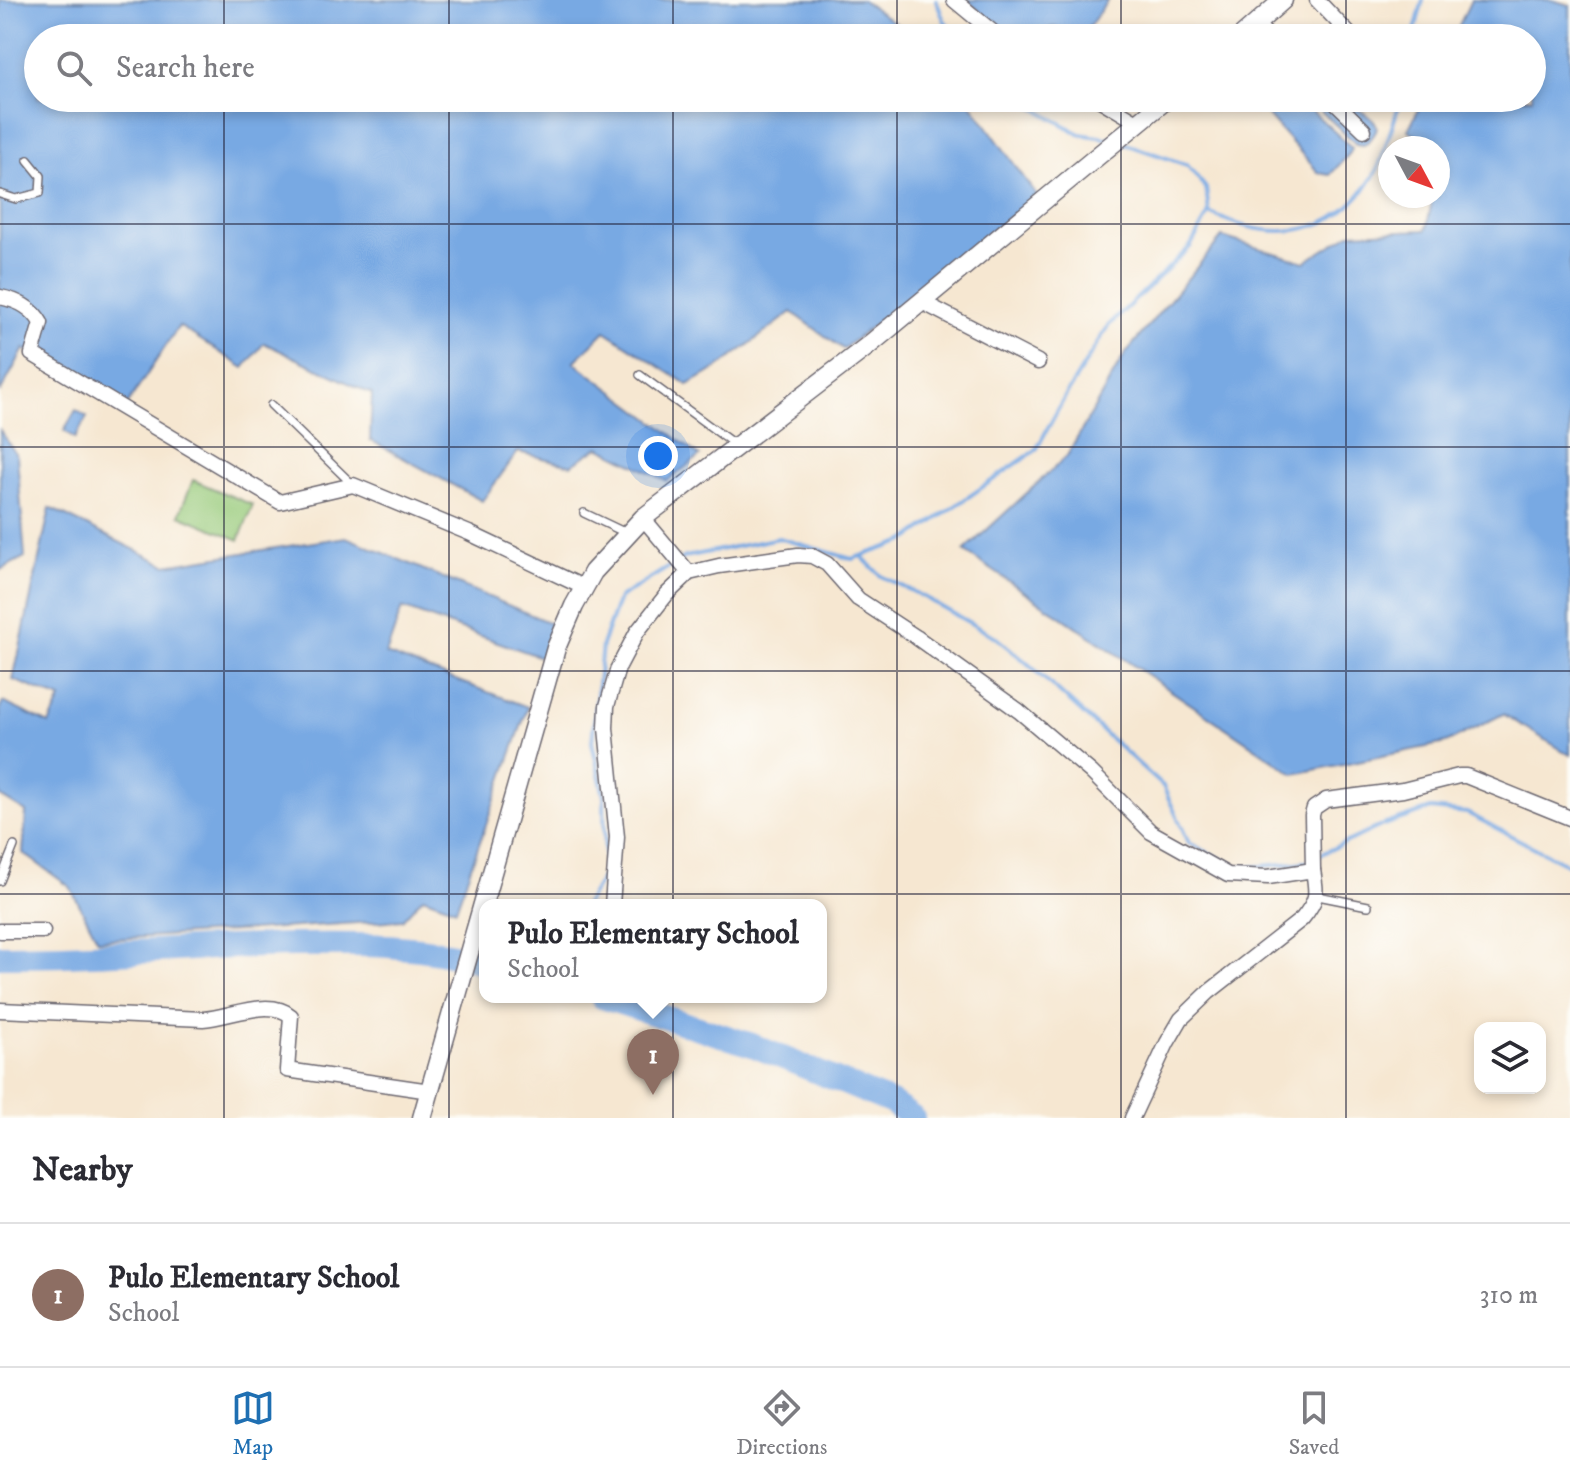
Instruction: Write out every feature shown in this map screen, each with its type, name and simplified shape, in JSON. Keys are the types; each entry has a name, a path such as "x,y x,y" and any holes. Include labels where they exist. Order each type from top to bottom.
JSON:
{"main road":[{"path":"1256,24 1283,0"},
{"path":"484,899 556,648 583,587 593,572 643,518 922,302 1152,112"},
{"path":"422,1118 479,915"}],"street":[{"path":"954,0 983,24"},
{"path":"1317,0 1340,24"},
{"path":"1115,112 1134,127"},
{"path":"1345,112 1364,130"},
{"path":"0,297 27,308 41,323 32,354 280,502 353,485 469,533 583,587"},
{"path":"922,302 1038,362"},
{"path":"643,518 685,568"},
{"path":"685,568 798,555 820,560 839,574 858,599 1019,711 1091,772 1151,832 1228,875 1268,877 1313,870"},
{"path":"612,899 617,837 606,728 607,706 618,668 637,632 685,568"},
{"path":"1132,1118 1181,1019 1209,992 1302,919 1318,896 1313,870 1312,815 1318,803 1403,790 1466,776 1570,818"},
{"path":"0,931 43,931"},
{"path":"0,1010 203,1019 253,1009 283,1011 291,1016 287,1070 430,1091"}],"lane":[{"path":"0,194 16,199 40,193 41,176 28,160"},
{"path":"640,375 736,446"},
{"path":"271,405 353,485"},
{"path":"584,513 628,534"},
{"path":"0,881 14,846"},
{"path":"1318,896 1368,906"}],"green space":[{"path":"193,480 253,505 239,540 179,515"}],"water":[{"path":"0,0 862,0 896,24 24,24 24,112 977,112 1037,196 843,349 792,312 719,367 688,385 605,331 574,362 700,456 667,481 599,447 571,465 518,452 482,501 370,440 372,394 264,343 244,368 179,326 125,408 24,349 0,393"},
{"path":"967,0 1108,0 1091,24 994,24"},
{"path":"1471,0 1552,0 1570,5 1570,755 1503,714 1446,743 1294,774 964,551 1067,456 1125,354 1222,237 1305,262 1350,233 1426,230 1431,208 1450,208 1450,136 1416,136 1408,130 1417,112 1546,112 1546,24 1460,24"},
{"path":"1265,112 1313,112 1352,148 1330,175 1319,173"},
{"path":"1322,112 1362,112 1372,118 1376,132 1364,145 1356,144"},
{"path":"76,410 87,417 75,438 64,431"},
{"path":"0,430 17,456 25,557 0,570"},
{"path":"50,508 166,565 346,537 553,624 543,658 402,608 386,654 528,707 456,909 423,897 402,920 98,940 70,887 23,853 26,812 0,796 0,708 3,702 49,724 61,699 13,680"}],"waterway":[{"path":"936,0 947,24"},
{"path":"1417,24 1423,0"},
{"path":"1042,112 1080,134 1111,139"},
{"path":"1209,213 1257,229 1280,231 1322,223 1359,196 1377,170 1397,112"},
{"path":"589,899 605,873 604,796 592,742 602,645 619,598 685,557 779,538 852,559 905,541 1036,450 1108,326 1190,247 1209,213 1206,188 1187,165 1123,143"},
{"path":"861,556 881,576 995,637 1026,662 1163,786 1189,843 1239,868 1307,862"},
{"path":"1317,856 1383,825 1431,809 1467,813 1570,866"},
{"path":"0,956 342,945 413,948 479,961"},
{"path":"621,1003 752,1045 892,1103 913,1118"}],"place":[{"name":"Pulo Elementary School","path":"653,1095"}]}
